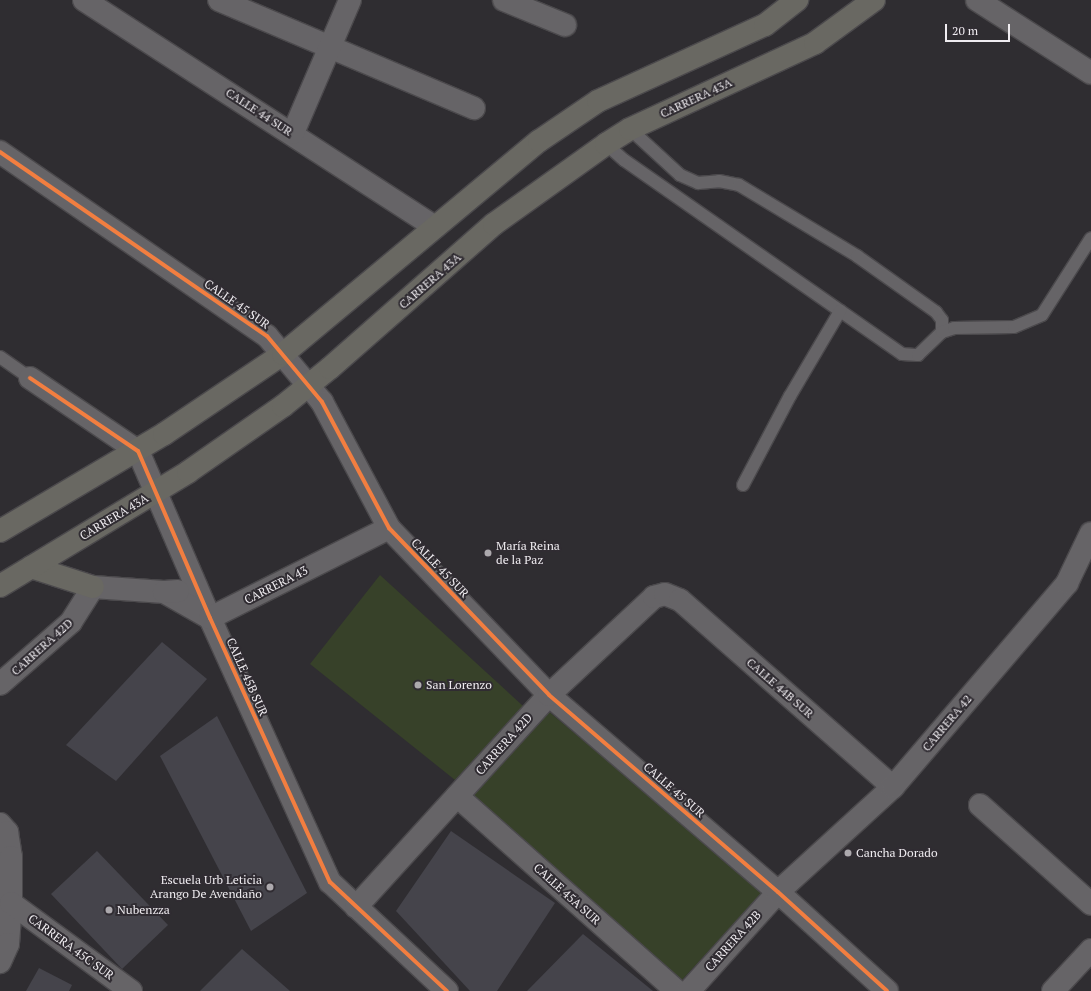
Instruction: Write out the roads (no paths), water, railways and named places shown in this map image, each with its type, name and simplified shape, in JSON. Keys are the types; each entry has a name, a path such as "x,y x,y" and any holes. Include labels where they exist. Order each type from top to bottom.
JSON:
{"main road":[{"path":"0,531 138,450 283,354 434,226 539,141 598,100 765,25 797,0"},
{"name":"CARRERA 43A","path":"0,586 188,472 308,386 494,224 606,144 630,128 815,43 874,0"},
{"path":"31,567 93,587"}],"street":[{"name":"CALLE 44 SUR","path":"84,0 293,133 434,226"},
{"path":"219,0 474,108"},
{"path":"293,133 350,0"},
{"path":"504,0 564,25"},
{"path":"977,0 1091,73"},
{"name":"CALLE 45 SUR","path":"0,152 267,336 322,402 389,528 549,695 778,892 888,991"},
{"path":"30,378 138,450"},
{"name":"CALLE 45B SUR","path":"138,450 199,589 210,618 330,882 447,991"},
{"name":"CARRERA 43","path":"210,618 389,528"},
{"name":"CARRERA 42","path":"778,892 893,786 974,690 1039,618 1067,583 1086,554 1091,533"},
{"path":"93,587 164,592 199,589"},
{"name":"CARRERA 42D","path":"0,684 71,622 93,587"},
{"path":"164,592 210,618"},
{"name":"CARRERA 42D","path":"356,907 549,695 654,597 664,594"},
{"name":"CALLE 44B SUR","path":"664,594 680,600 893,786"},
{"name":"CALLE 45A SUR","path":"457,796 677,991"},
{"path":"980,805 1091,904"},
{"path":"0,824 7,832 11,857 11,903 8,944 0,962"},
{"name":"CARRERA 42B","path":"689,991 778,892"},
{"name":"CARRERA 45C SUR","path":"11,903 131,991"},
{"path":"1053,991 1091,950"},
{"path":"710,991 716,960"}],"lane":[{"path":"630,128 680,175 698,183 719,181 739,185 857,256 936,312 942,320 942,332"},
{"path":"606,144 624,160 902,354 918,355 942,332 954,328 1014,327 1042,315 1091,238"},
{"path":"743,485 790,396 840,311"},
{"path":"0,357 30,378"}],"place":[{"name":"María Reina de la Paz","path":"488,553"},
{"name":"San Lorenzo","path":"418,685"},
{"name":"Cancha Dorado","path":"848,853"},
{"name":"Escuela Urb Leticia Arango De Avendaño","path":"270,887"},
{"name":"Nubenzza","path":"109,910"}]}
